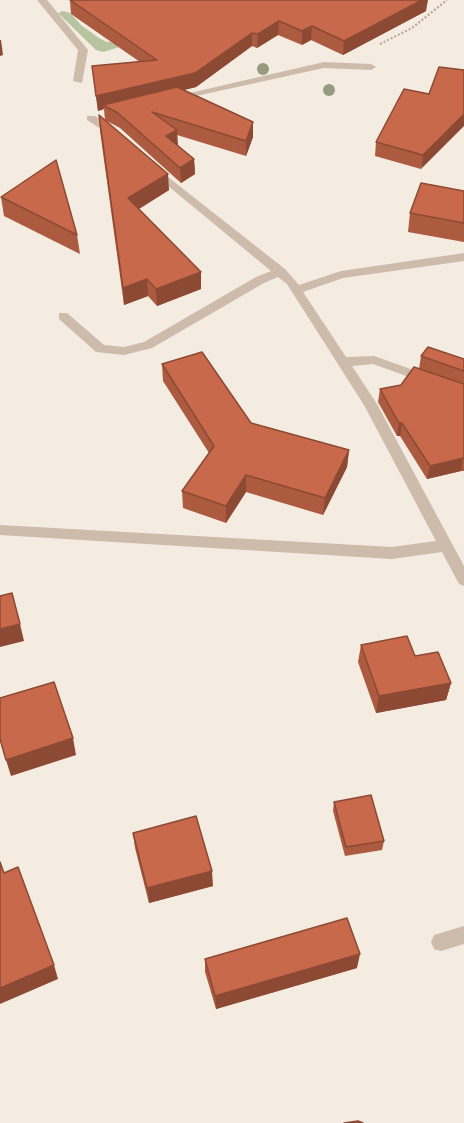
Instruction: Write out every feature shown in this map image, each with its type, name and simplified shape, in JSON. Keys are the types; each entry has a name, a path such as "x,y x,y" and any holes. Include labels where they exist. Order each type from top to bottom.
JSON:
{"street":[{"path":"42,0 82,50 78,81"},
{"path":"158,101 324,65 371,67"},
{"path":"97,117 122,140"},
{"path":"148,164 282,272 296,290 370,404 464,580"},
{"path":"296,290 341,275 464,257"},
{"path":"63,316 101,349 124,351 148,345 260,280 282,272"},
{"path":"342,362 374,360 464,393"},
{"path":"0,530 392,553 444,546"},
{"path":"441,942 464,935"}],"path":[{"path":"336,66 412,28 447,0"}],"green space":[{"path":"63,11 70,13 81,25 99,38 107,42 117,42 123,46 103,52 96,50 58,13"}],"building":[{"path":"70,0 422,0 344,41 312,26 302,31 279,21 258,34 252,33 195,73 96,96 92,66 157,60"},
{"path":"439,67 464,70 464,114 423,155 376,142 404,89 429,94"},
{"path":"177,87 253,122 246,141 152,112 177,130 166,136 194,159 180,168 118,113 103,105"},
{"path":"99,115 168,174 128,198 201,272 156,289 147,279 123,288"},
{"path":"56,160 77,235 1,197"},
{"path":"421,183 464,191 464,223 410,213"},
{"path":"428,347 464,359 464,371 421,356"},
{"path":"202,352 251,423 349,450 325,498 246,475 226,506 182,491 214,446 162,364"},
{"path":"414,367 464,384 464,458 430,466 402,423 399,423 380,389 401,385"},
{"path":"12,593 20,624 0,629 0,596"},
{"path":"407,636 415,656 438,652 451,683 379,696 361,645"},
{"path":"54,682 73,738 6,760 0,739 0,698"},
{"path":"371,795 384,841 346,847 334,802"},
{"path":"196,816 212,871 147,888 133,833"},
{"path":"0,862 4,873 18,867 54,965 0,988"},
{"path":"347,918 360,954 215,996 205,959"}]}
